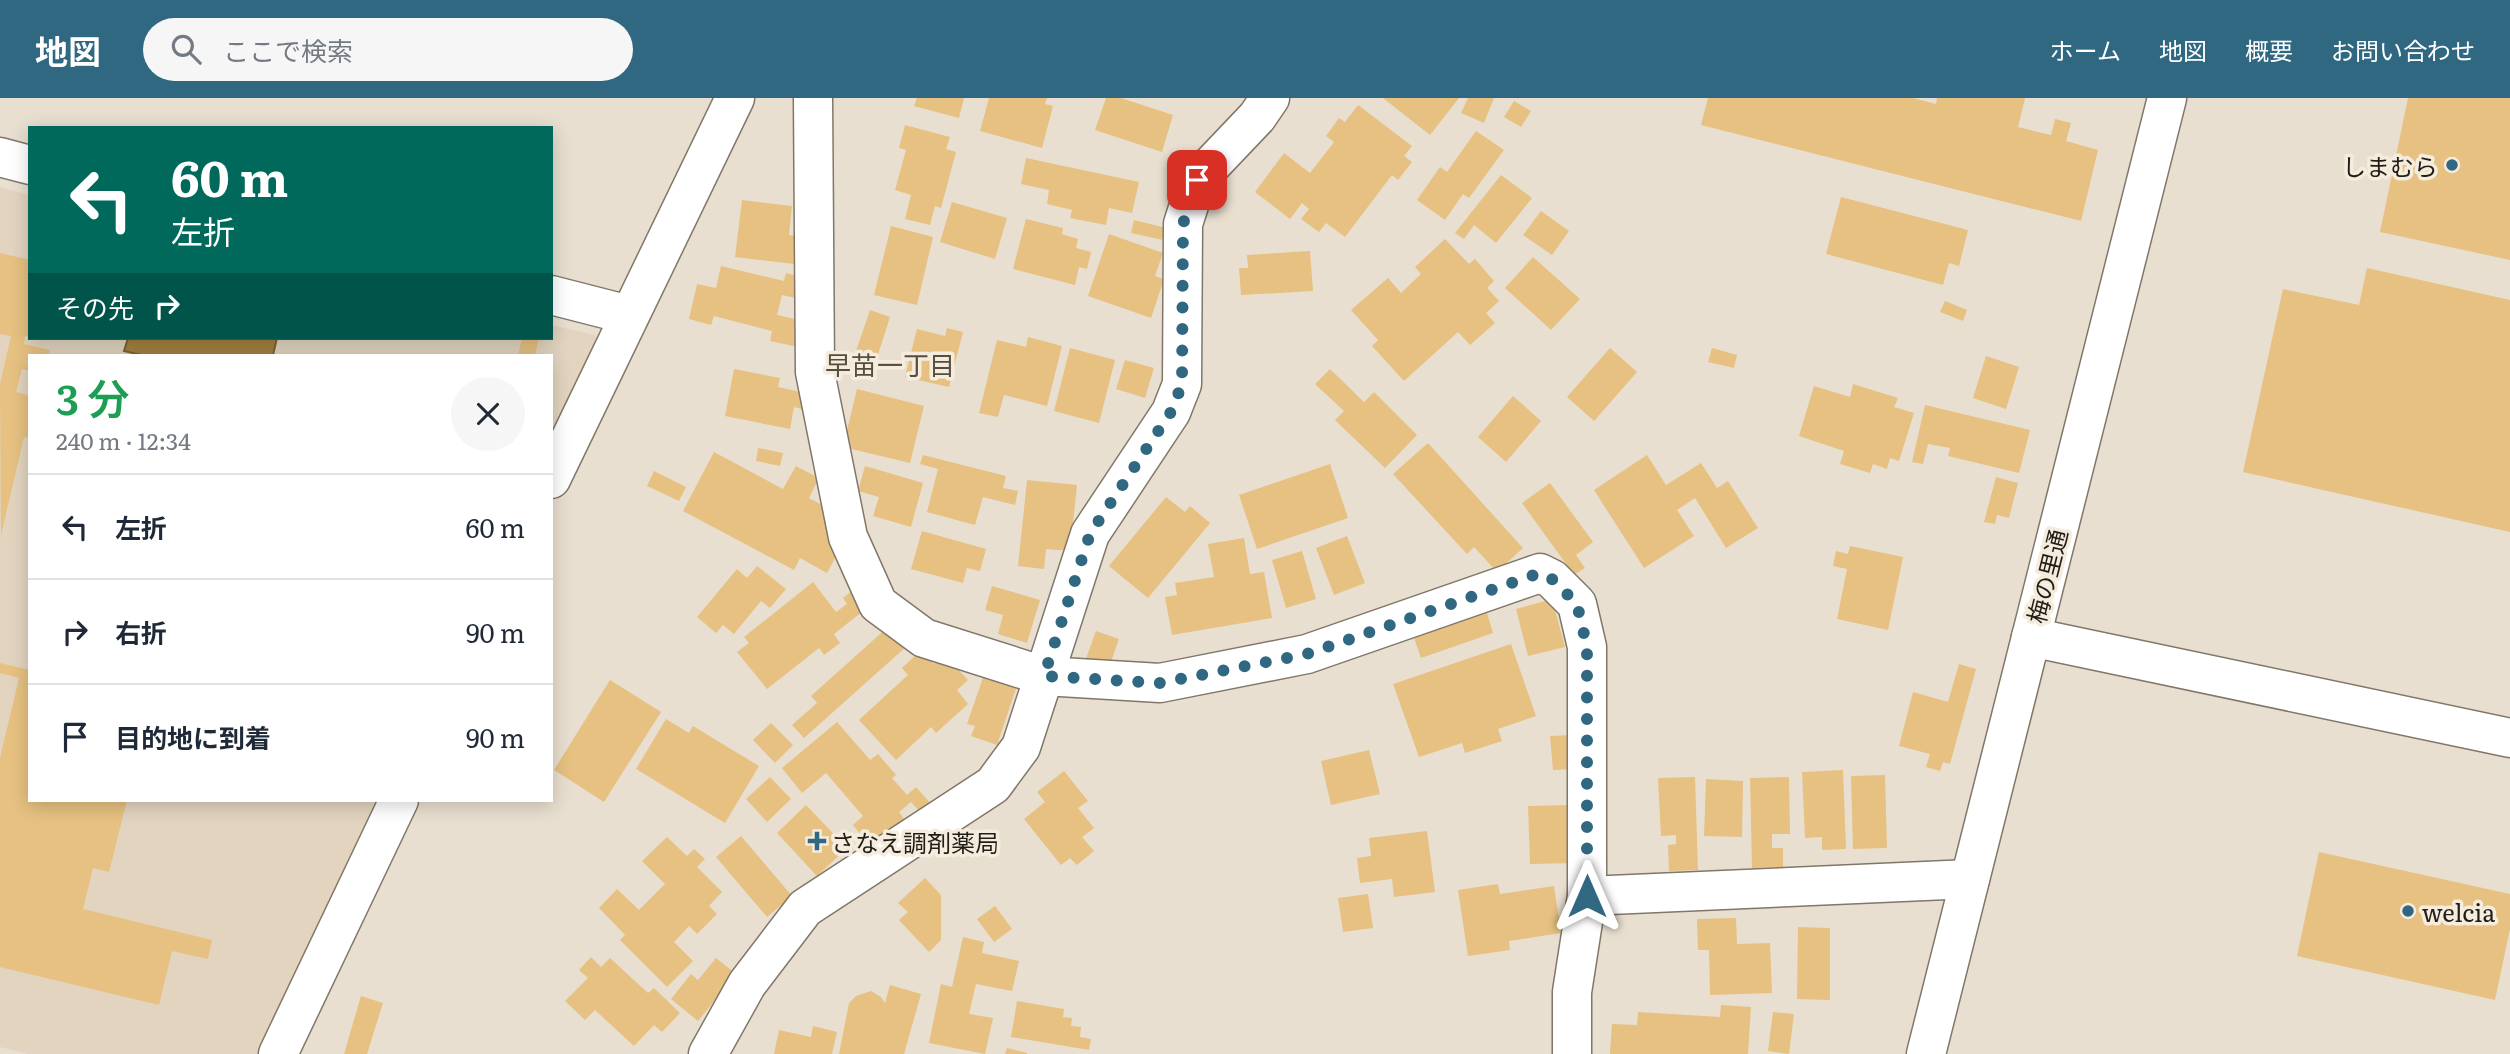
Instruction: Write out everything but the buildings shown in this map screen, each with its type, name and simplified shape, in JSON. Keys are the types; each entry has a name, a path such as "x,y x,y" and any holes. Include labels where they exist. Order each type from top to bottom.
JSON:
{"street":[{"path":"553,475 735,98"},
{"path":"813,98 815,372 848,537 878,604 924,638 1044,676 1160,683 1307,654 1540,573 1552,579 1577,604 1587,647 1587,896 1572,992 1572,1054"},
{"path":"708,1054 747,984 805,908 993,785 1021,747 1090,534 1171,412 1182,384 1183,224 1197,180 1257,117 1270,98"},
{"name":"梅の里通","path":"1926,1054 2166,98"},
{"path":"0,157 28,164"},
{"path":"553,296 629,315"},
{"path":"2031,637 2510,738"},
{"path":"278,1054 398,802"},
{"path":"1587,896 1970,879"}],"shaded area":[{"path":"0,187 28,194 28,340 553,340 553,325 595,335 599,356 553,454 553,354 28,354 28,802 389,802 269,1054 28,1054 0,1047"},
{"path":"127,340 277,340 273,354 137,354 124,351"}],"place":[{"name":"しまむら","path":"2452,165"},
{"name":"さなえ調剤薬局","path":"817,841"},
{"name":"welcia","path":"2408,911"}],"district":[{"name":"早苗一丁目","path":"890,363"}],"route":[{"path":"1197,180 1183,224 1182,384 1171,412 1090,534 1044,676 1160,683 1307,654 1540,573 1552,579 1577,604 1587,647 1587,896"}]}
